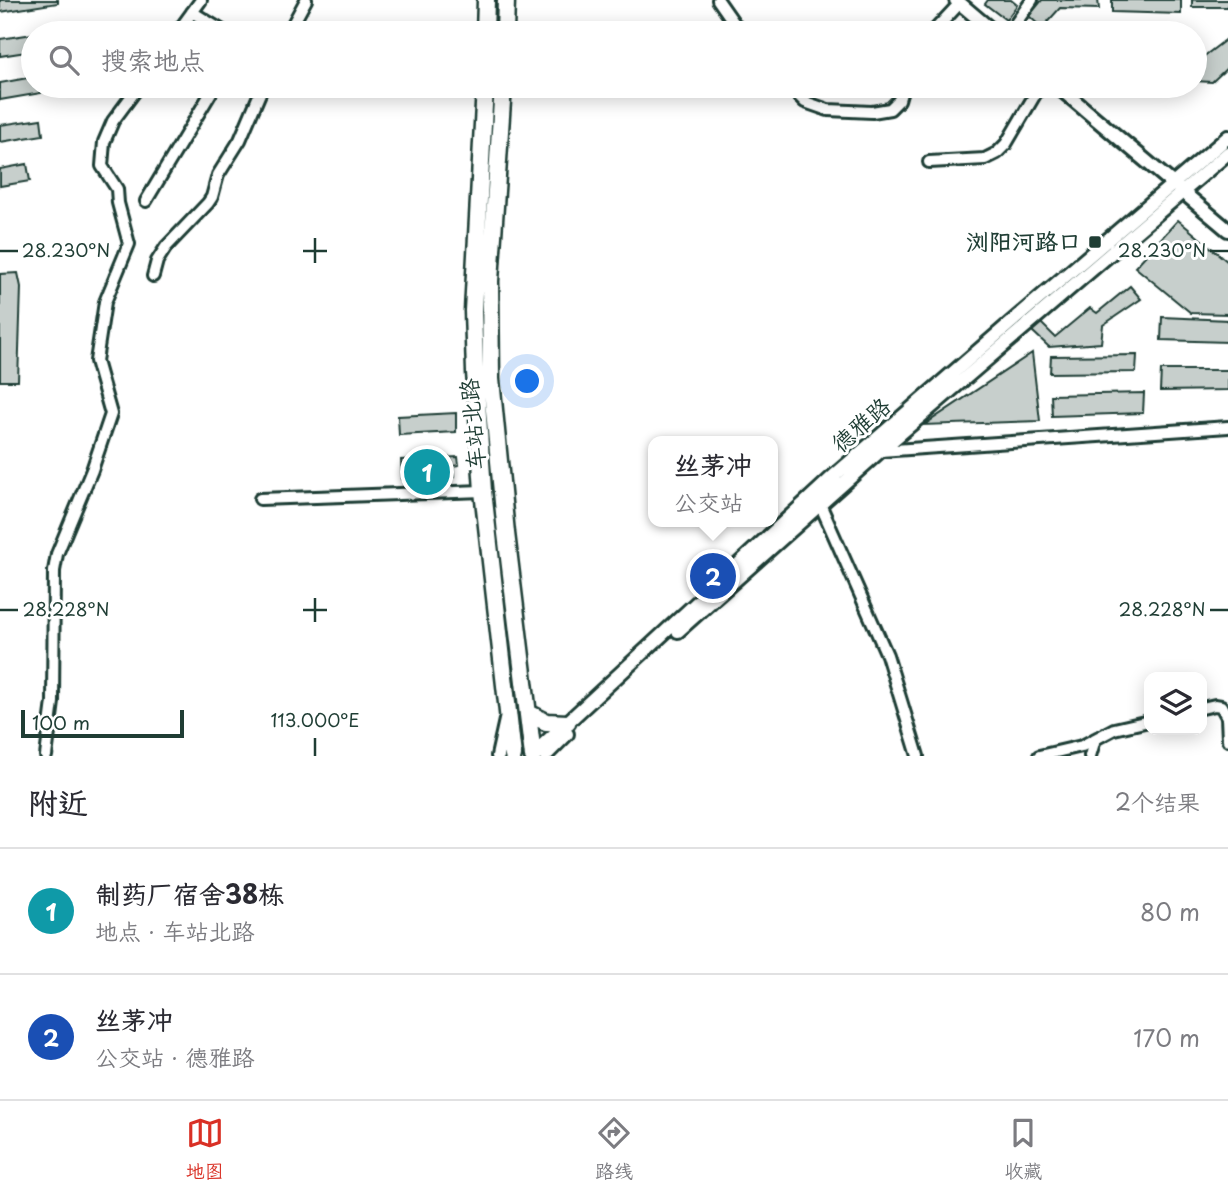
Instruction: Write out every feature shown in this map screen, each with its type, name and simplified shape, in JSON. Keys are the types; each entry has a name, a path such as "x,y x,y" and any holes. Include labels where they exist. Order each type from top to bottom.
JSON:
{"main road":[{"path":"485,21 486,0"},
{"path":"505,21 506,0"},
{"name":"车站北路","path":"484,98 473,312 475,372 483,491 513,756"},
{"name":"车站北路","path":"502,98 490,281 491,379 506,533 528,713 536,756"},
{"path":"528,713 547,722 567,723"}],"street":[{"path":"186,21 201,0"},
{"path":"295,21 306,0"},
{"path":"718,0 733,21"},
{"path":"1017,21 1032,0"},
{"path":"942,21 958,2 981,21"},
{"path":"192,12 207,21"},
{"path":"46,756 53,702 54,571 57,554 92,470 111,414 96,360 105,302 129,244 118,204 117,189 102,166 103,142 113,121 130,98"},
{"path":"146,201 208,98"},
{"path":"153,276 157,261 166,247 212,197 218,176 240,140 258,98"},
{"path":"801,98 828,110 872,112 890,109 900,98"},
{"path":"929,162 985,159 997,153 1006,144 1033,98"},
{"path":"1071,98 1228,230"},
{"name":"德雅路","path":"536,756 1180,188 1228,137"},
{"path":"1180,188 1228,153"},
{"name":"德雅路","path":"536,756 567,723 836,474 1008,325 1180,188"},
{"path":"880,451 1228,427"},
{"path":"260,499 483,491"},
{"path":"820,504 887,655 918,756"},
{"path":"1207,707 1221,706 1227,718 1228,740"},
{"path":"498,756 507,713"},
{"path":"1039,756 1082,746 1114,729 1144,722"},
{"path":"1090,756 1095,739"}],"building":[{"path":"0,0 58,0 58,3 0,12"},
{"path":"988,0 1011,0 1017,5 1006,20 985,4"},
{"path":"1042,0 1098,0 1099,9 1060,8 1048,21 1034,21 1029,16"},
{"path":"1112,0 1181,0 1181,14 1112,12"},
{"path":"1192,0 1228,0 1228,7 1192,7"},
{"path":"21,36 21,53 0,56 0,39"},
{"path":"1228,38 1228,67 1212,82 1207,82 1207,54"},
{"path":"21,79 21,96 0,100 0,83"},
{"path":"41,119 43,135 0,142 0,125"},
{"path":"27,164 30,181 0,186 0,169"},
{"path":"1178,220 1228,262 1228,314 1191,313 1135,267"},
{"path":"18,273 21,287 18,381 0,381 0,274"},
{"path":"1130,286 1141,299 1103,325 1101,343 1049,347 1031,330 1038,320 1055,337 1090,308 1097,313"},
{"path":"1162,317 1228,320 1228,342 1161,340"},
{"path":"1032,353 1040,421 924,425"},
{"path":"1137,355 1136,372 1050,373 1051,356"},
{"path":"1161,370 1228,370 1228,390 1160,391"},
{"path":"1144,393 1143,413 1052,416 1051,395"},
{"path":"456,413 456,432 399,435 398,416"},
{"path":"458,457 459,465 453,466 454,477 402,480 401,460"}],"place":[{"name":"浏阳河路口","path":"1095,242"},
{"name":"制药厂宿舍38栋","path":"427,472"},
{"name":"丝茅冲","path":"713,576"}]}
